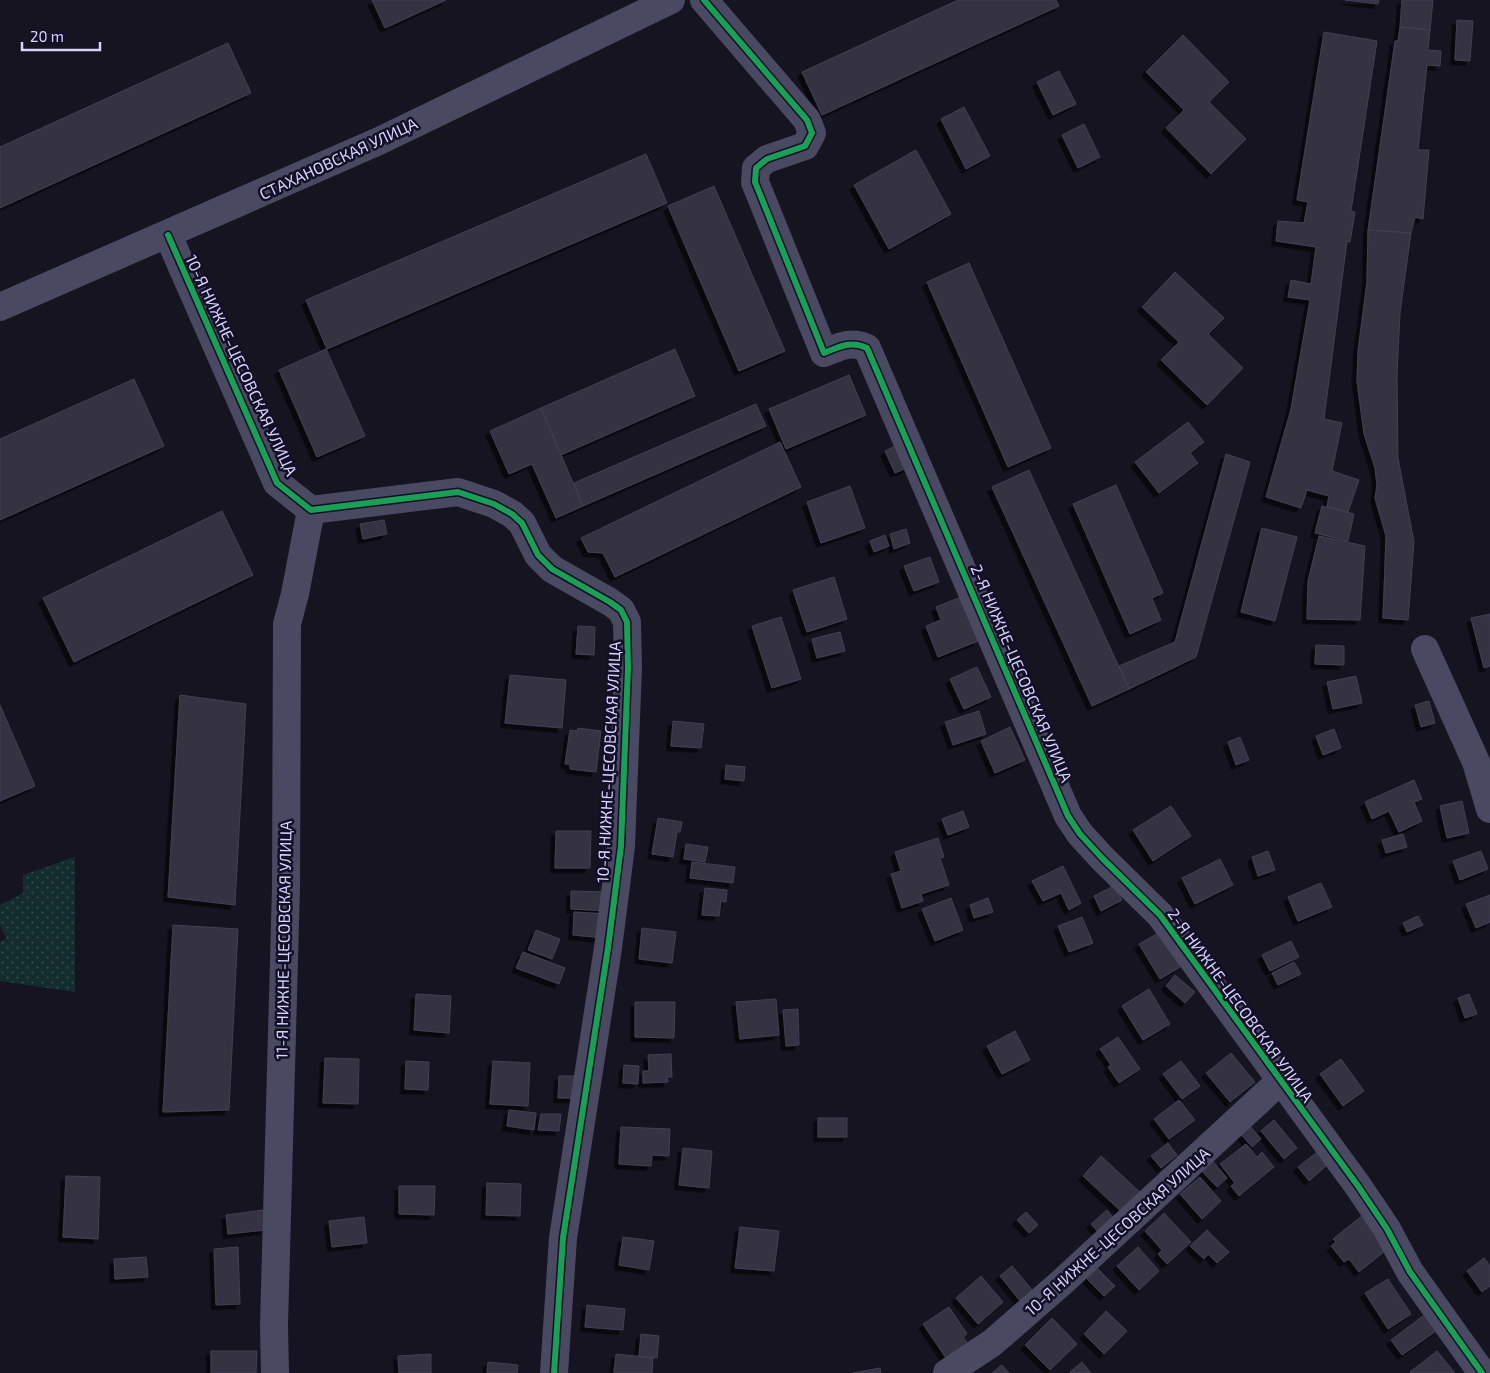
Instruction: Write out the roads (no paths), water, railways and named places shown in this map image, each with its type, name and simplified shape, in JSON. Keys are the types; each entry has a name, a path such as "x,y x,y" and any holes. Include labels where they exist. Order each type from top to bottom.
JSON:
{"street":[{"name":"СТАХАНОВСКАЯ УЛИЦА","path":"0,307 379,141 671,0"},
{"name":"2-Я НИЖНЕ-ЦЕСОВСКАЯ УЛИЦА","path":"704,0 807,120 812,133 805,146 767,159 756,168 755,182 824,353 850,343 859,344 866,348 1068,816 1085,839 1160,915 1358,1186 1387,1230 1410,1272 1482,1373"},
{"name":"10-Я НИЖНЕ-ЦЕСОВСКАЯ УЛИЦА","path":"168,235 277,483 311,510 458,492 494,504 512,514 522,523 538,555 552,569 610,602 621,610 627,622 628,668 620,846 608,948 563,1238 554,1373"},
{"name":"11-Я НИЖНЕ-ЦЕСОВСКАЯ УЛИЦА","path":"275,1373 274,1325 286,887 287,624 295,594 311,510"},
{"path":"1425,649 1476,762 1490,809"},
{"name":"10-Я НИЖНЕ-ЦЕСОВСКАЯ УЛИЦА","path":"947,1373 992,1343 1061,1284 1280,1081"}]}
